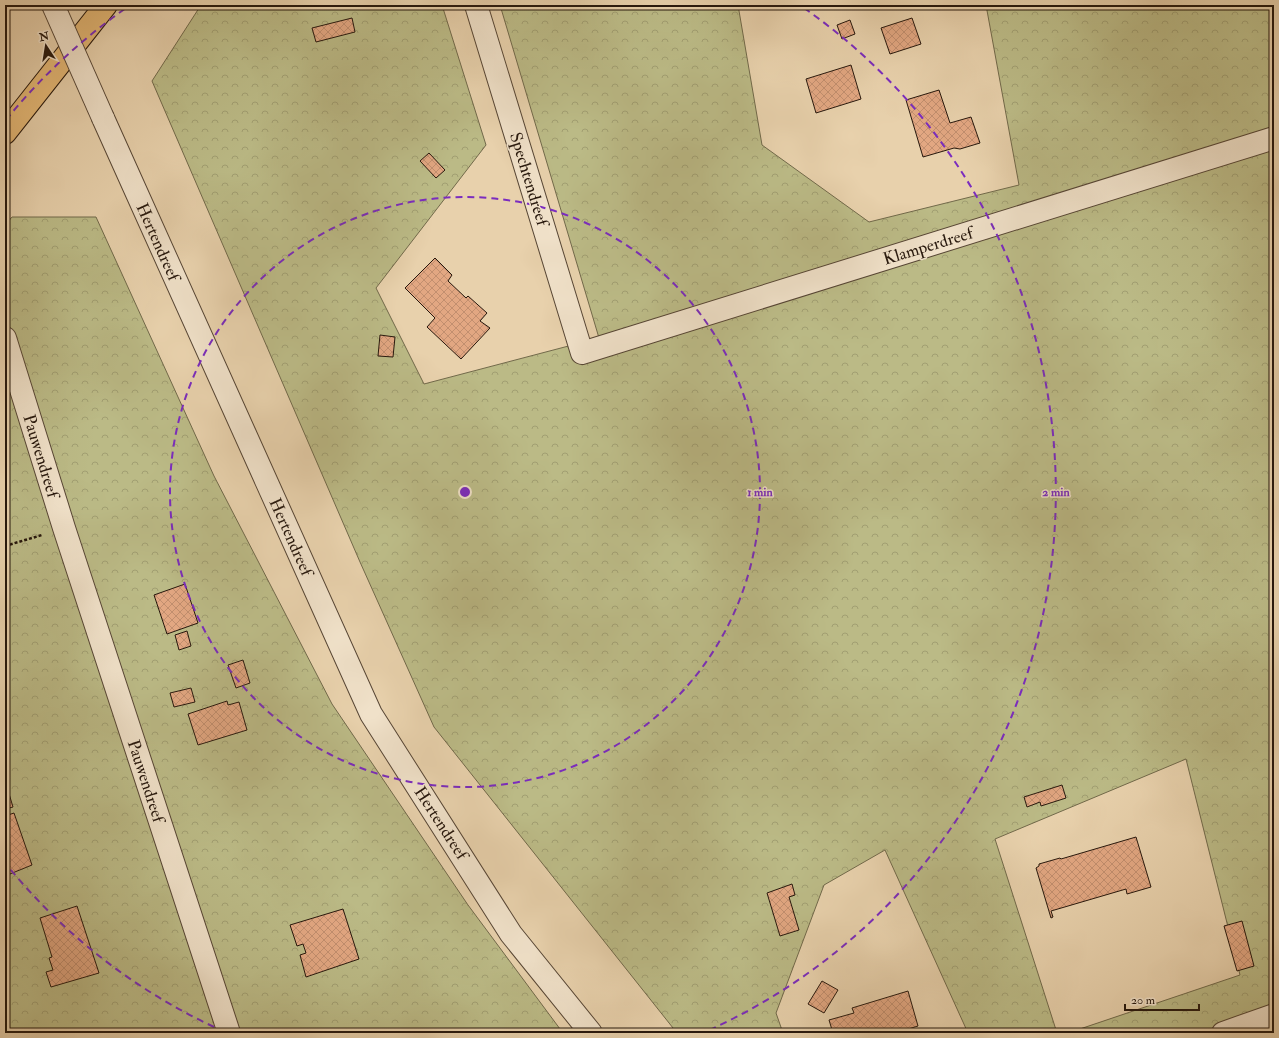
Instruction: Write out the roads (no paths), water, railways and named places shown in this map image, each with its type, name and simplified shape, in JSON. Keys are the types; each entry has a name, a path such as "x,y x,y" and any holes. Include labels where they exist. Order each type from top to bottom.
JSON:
{"highway":[{"path":"5,134 106,5"}],"street":[{"name":"Hertendreef","path":"53,5 102,118 370,714 511,934 592,1033"},
{"name":"Spechtendreef","path":"476,5 582,353"},
{"name":"Klamperdreef","path":"582,353 1274,138"},
{"name":"Pauwendreef","path":"5,338 64,528 229,1033"},
{"path":"1223,1033 1274,1015"}]}
